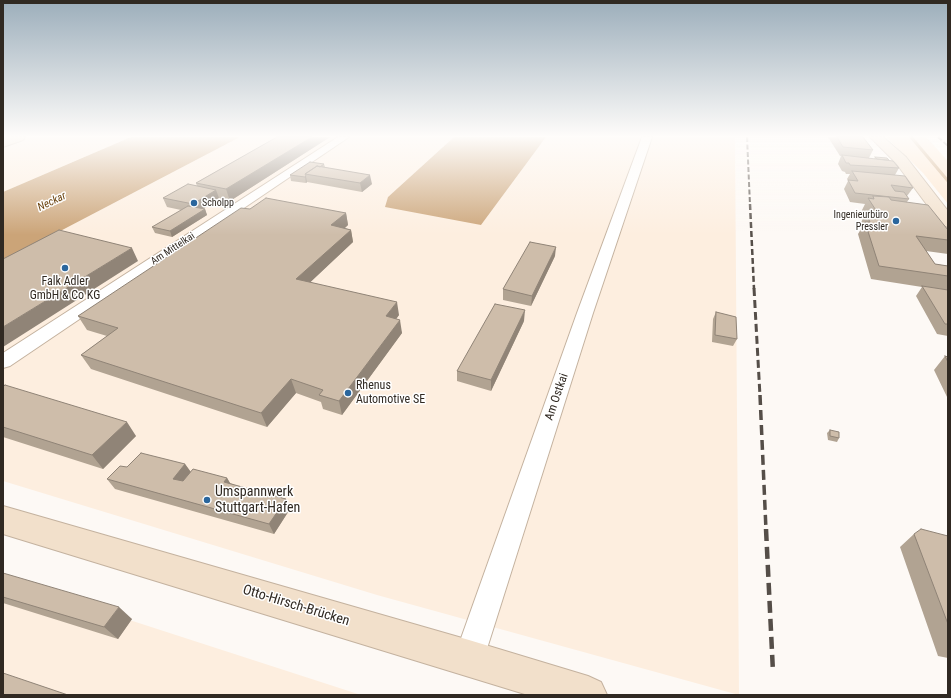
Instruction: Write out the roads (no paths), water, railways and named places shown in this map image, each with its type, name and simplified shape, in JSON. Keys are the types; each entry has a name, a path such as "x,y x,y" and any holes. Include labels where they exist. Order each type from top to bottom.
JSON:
{"main road":[{"path":"908,170 948,222"},
{"name":"Otto-Hirsch-Brücken","path":"3,520 469,658 588,695"}],"street":[{"name":"Am Mittelkai","path":"3,362 295,170"},
{"name":"Am Ostkai","path":"469,658 585,313 636,170"}],"water":[{"name":"Neckar","path":"55,170 178,170 3,261 3,192"},
{"path":"418,170 522,170 481,225 385,207 388,197"}],"waterway":[{"path":"938,170 948,181"}],"railway":[{"path":"748,170 750,205"},
{"path":"750,204 754,289"},
{"path":"754,288 760,396"},
{"path":"760,395 766,530"},
{"path":"766,529 773,672"}],"place":[{"name":"Scholpp","path":"194,203"},
{"name":"Ingenieurbüro Pressler","path":"896,221"},
{"name":"Falk Adler GmbH & Co KG","path":"65,268"},
{"name":"Rhenus Automotive SE","path":"348,393"},
{"name":"Umspannwerk Stuttgart-Hafen","path":"207,500"}]}
